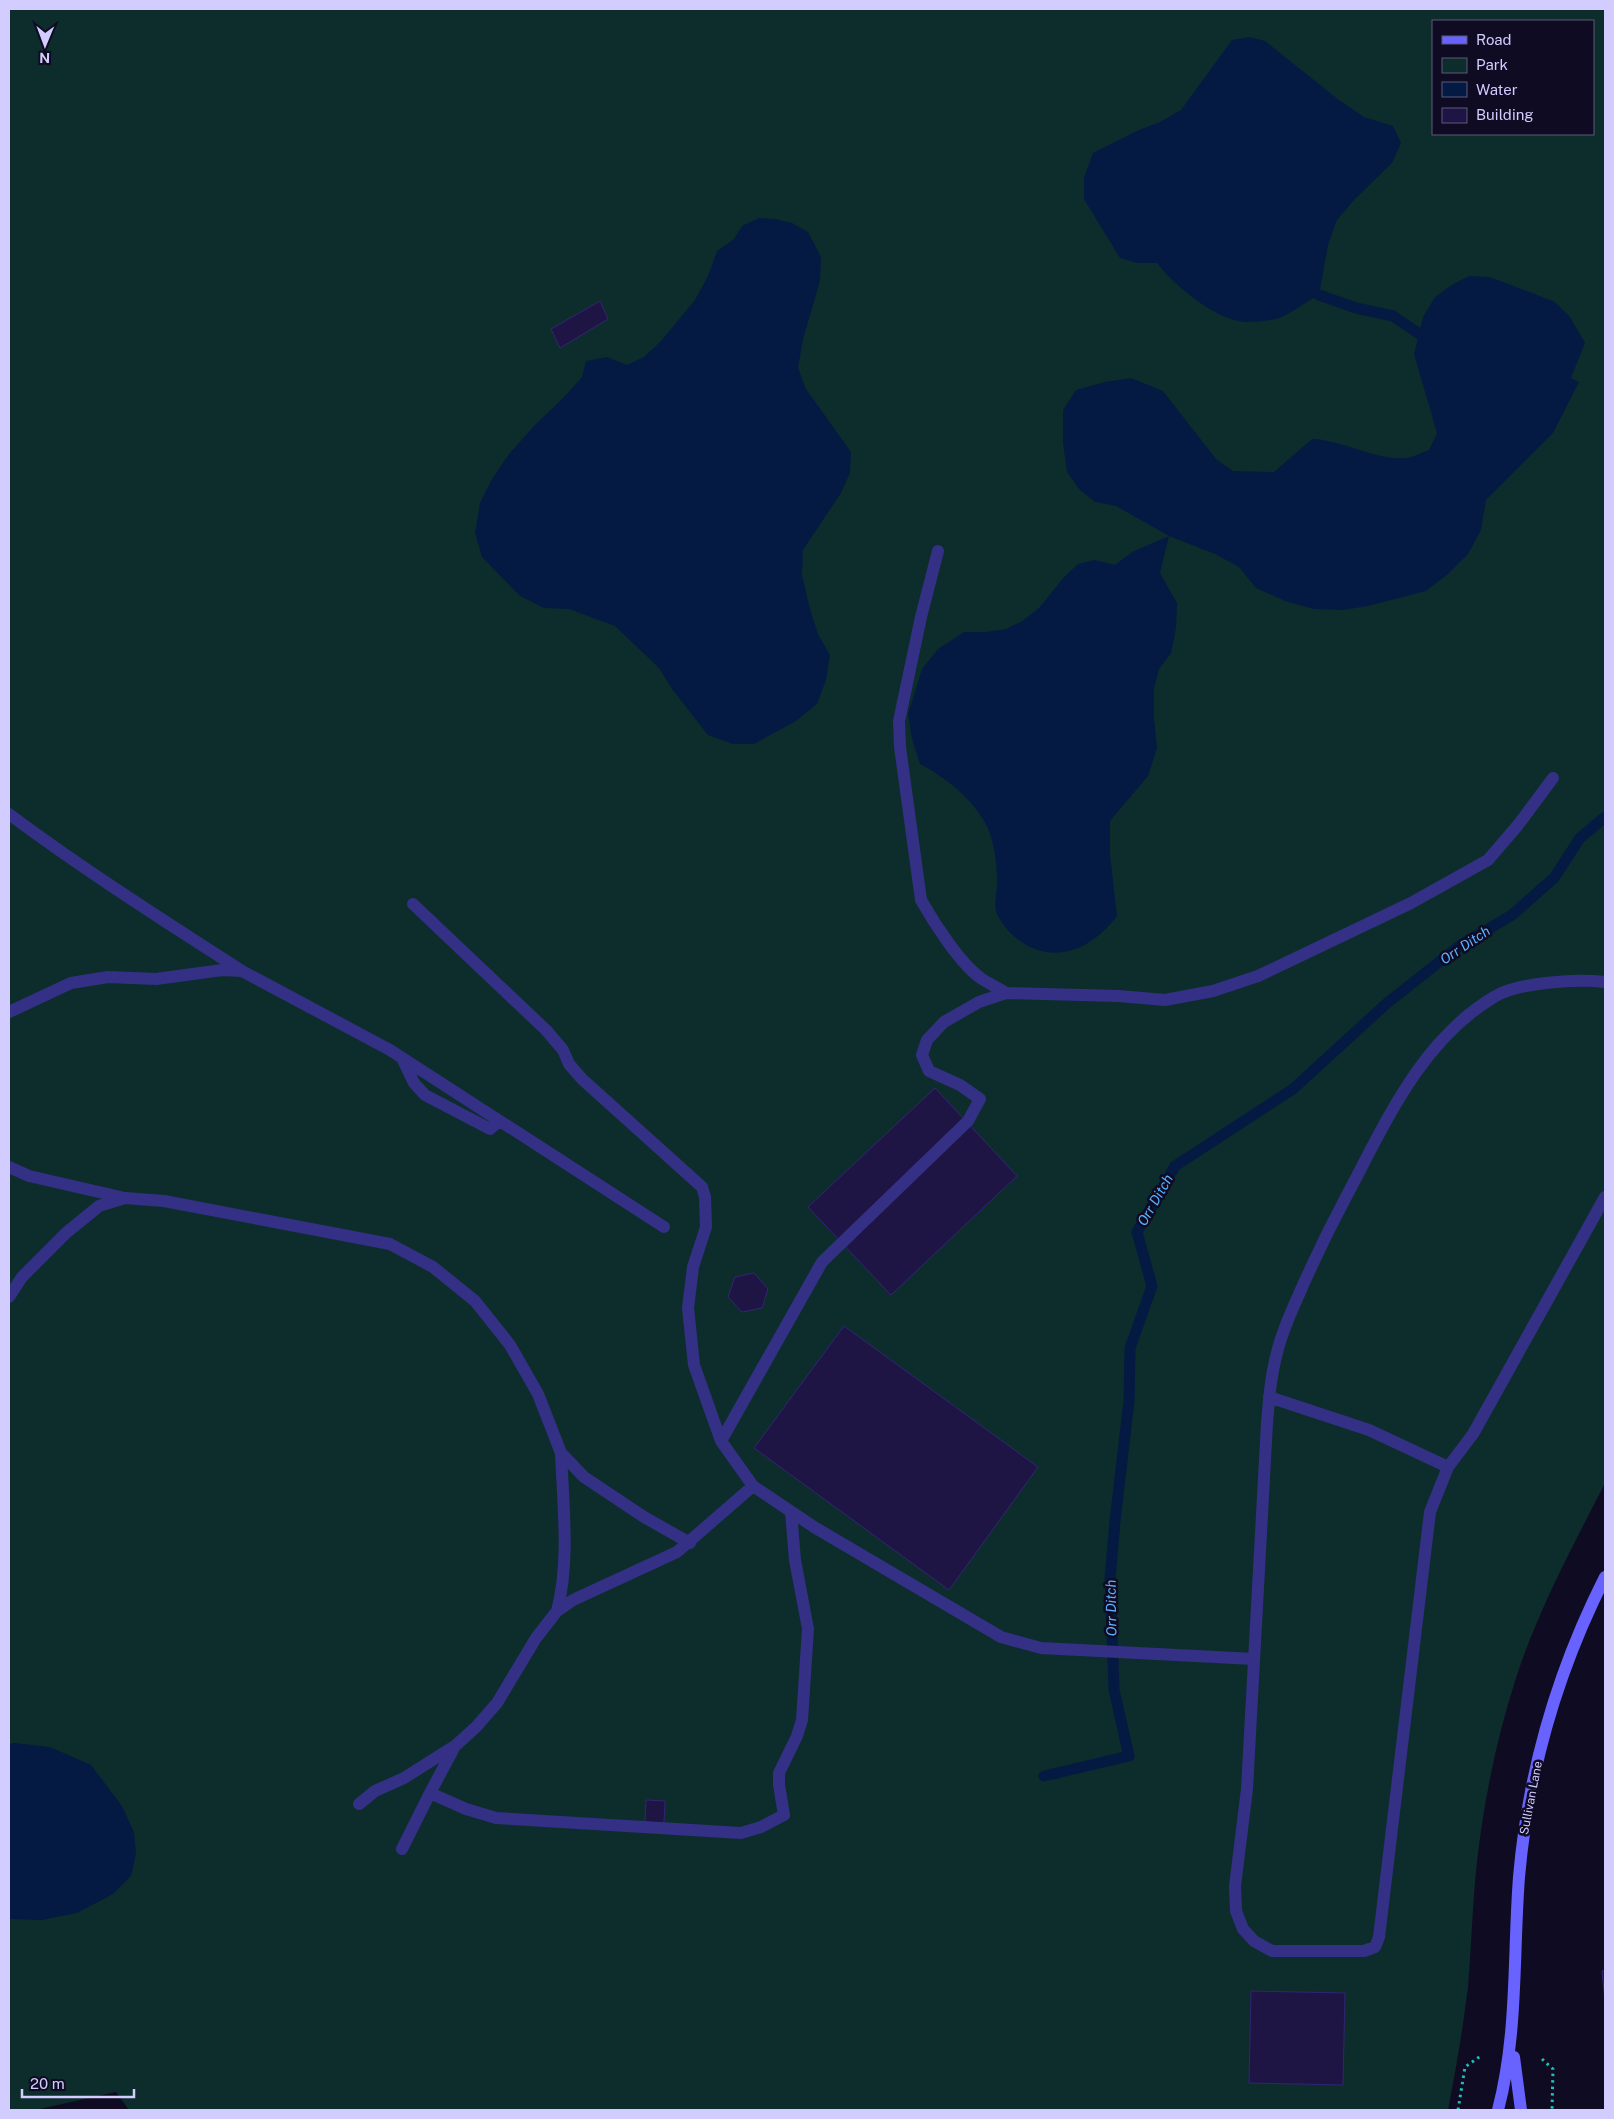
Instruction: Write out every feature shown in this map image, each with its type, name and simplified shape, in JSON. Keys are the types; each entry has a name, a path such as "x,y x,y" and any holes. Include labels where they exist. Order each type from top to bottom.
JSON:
{"street":[{"name":"Sullivan Lane","path":"1498,2110 1507,2071 1512,2032 1519,1878 1530,1799 1544,1737 1562,1678 1579,1632 1605,1577"},
{"name":"Sullivan Lane","path":"1512,2032 1522,2110"}],"lane":[{"path":"938,552 899,721 900,747 921,900 955,951 981,979 1006,993"},
{"path":"720,1440 822,1262 968,1121 980,1099 960,1085 929,1071 922,1055 927,1040 944,1022 979,1002 1006,993 1119,996 1165,1000 1212,991 1258,976 1411,904 1488,860 1518,825 1553,778"},
{"path":"9,814 92,874 242,971 402,1058 664,1227"},
{"path":"413,904 546,1030 562,1050 569,1064 582,1079 702,1187 705,1197 706,1227 693,1267 688,1308 694,1365 720,1440 753,1486 814,1527 1001,1637 1041,1648 1254,1659"},
{"path":"9,1012 71,983 108,976 156,979 222,970 242,971"},
{"path":"1605,982 1561,982 1525,986 1496,996 1463,1019 1436,1047 1405,1086 1322,1243 1278,1347 1269,1397 1247,1789 1235,1886 1236,1911 1243,1929 1254,1941 1272,1951 1364,1952 1375,1947 1379,1937 1430,1512 1448,1467 1473,1434 1605,1197"},
{"path":"402,1058 414,1083 425,1095 490,1129 499,1121"},
{"path":"9,1167 29,1176 125,1198 164,1201 390,1244 433,1267 475,1301 510,1346 538,1394 561,1453 564,1553 561,1596 557,1611"},
{"path":"9,1297 22,1277 66,1232 99,1206 125,1198"},
{"path":"1269,1397 1369,1430 1448,1467"},
{"path":"561,1453 584,1477 644,1517 690,1543"},
{"path":"359,1804 375,1791 404,1778 455,1746 476,1727 497,1703 536,1638 557,1611 573,1600 677,1552 690,1543 753,1486"},
{"path":"430,1793 466,1809 496,1818 538,1822 741,1833 761,1827 784,1816 779,1773 797,1736 802,1720 808,1629 794,1560 792,1512"},
{"path":"402,1850 455,1746"}],"path":[{"path":"1458,2110 1465,2067 1512,2032"}],"green space":[{"path":"9,9 1605,9 1605,1483 1535,1628 1508,1703 1490,1779 1481,1831 1475,1882 1468,1987 1448,2110 129,2110 116,2092 35,2110 9,2110"}],"water":[{"path":"1249,37 1265,41 1339,100 1364,117 1393,126 1401,143 1392,163 1354,200 1337,220 1328,245 1319,295 1281,317 1256,322 1233,320 1208,308 1184,291 1157,263 1137,263 1120,258 1084,199 1084,178 1093,153 1139,130 1160,122 1181,110 1232,40"},
{"path":"759,218 792,223 808,232 821,257 820,281 803,339 798,368 806,389 851,452 850,473 841,493 803,550 802,575 810,609 818,634 830,655 826,680 817,704 796,721 754,744 733,744 708,735 672,689 659,668 615,626 569,609 544,608 520,596 482,557 475,533 480,503 492,479 509,454 582,377 586,361 607,357 627,365 644,357 661,341 695,300 708,276 717,251 734,239 742,226"},
{"path":"1469,276 1490,277 1555,302 1570,317 1585,343 1571,378 1579,382 1553,433 1486,500 1481,530 1468,554 1448,574 1426,591 1368,606 1343,610 1314,609 1285,601 1256,588 1239,567 1215,554 1169,536 1116,506 1095,502 1079,489 1067,472 1063,443 1063,410 1076,390 1105,382 1131,378 1163,391 1216,459 1233,471 1274,472 1312,439 1324,440 1372,454 1395,458 1407,458 1429,450 1437,433 1414,354 1423,317 1435,297 1453,284"},
{"path":"1169,536 1160,573 1177,603 1176,628 1171,653 1159,669 1154,689 1157,748 1148,776 1110,821 1110,854 1117,916 1107,928 1083,946 1071,951 1044,952 1030,947 1016,938 999,919 995,908 996,860 988,828 972,804 964,796 948,781 920,764 912,739 908,714 922,669 938,649 964,632 1006,629 1022,621 1039,608 1065,576 1078,564 1094,560 1115,565 1132,552"},
{"path":"9,1744 50,1747 91,1765 122,1806 134,1832 136,1854 131,1876 113,1894 77,1913 42,1920 9,1919"}],"building":[{"path":"600,301 608,319 560,348 551,329"},
{"path":"935,1088 1017,1176 891,1295 808,1207"},
{"path":"754,1273 768,1289 762,1308 742,1312 728,1297 735,1277"},
{"path":"844,1326 1038,1467 949,1590 754,1448"},
{"path":"646,1800 665,1801 664,1823 645,1822"},
{"path":"1605,1970 1605,2001 1602,1971"},
{"path":"1251,1991 1345,1993 1343,2085 1249,2083"}],"waterway":[{"path":"1319,295 1356,308 1393,316 1418,333"},
{"name":"Orr Ditch","path":"1044,1776 1129,1756 1114,1690 1110,1579 1129,1401 1130,1348 1152,1286 1137,1232 1175,1166 1293,1089 1386,1004 1458,947 1512,915 1554,878 1580,838 1605,817"}]}
